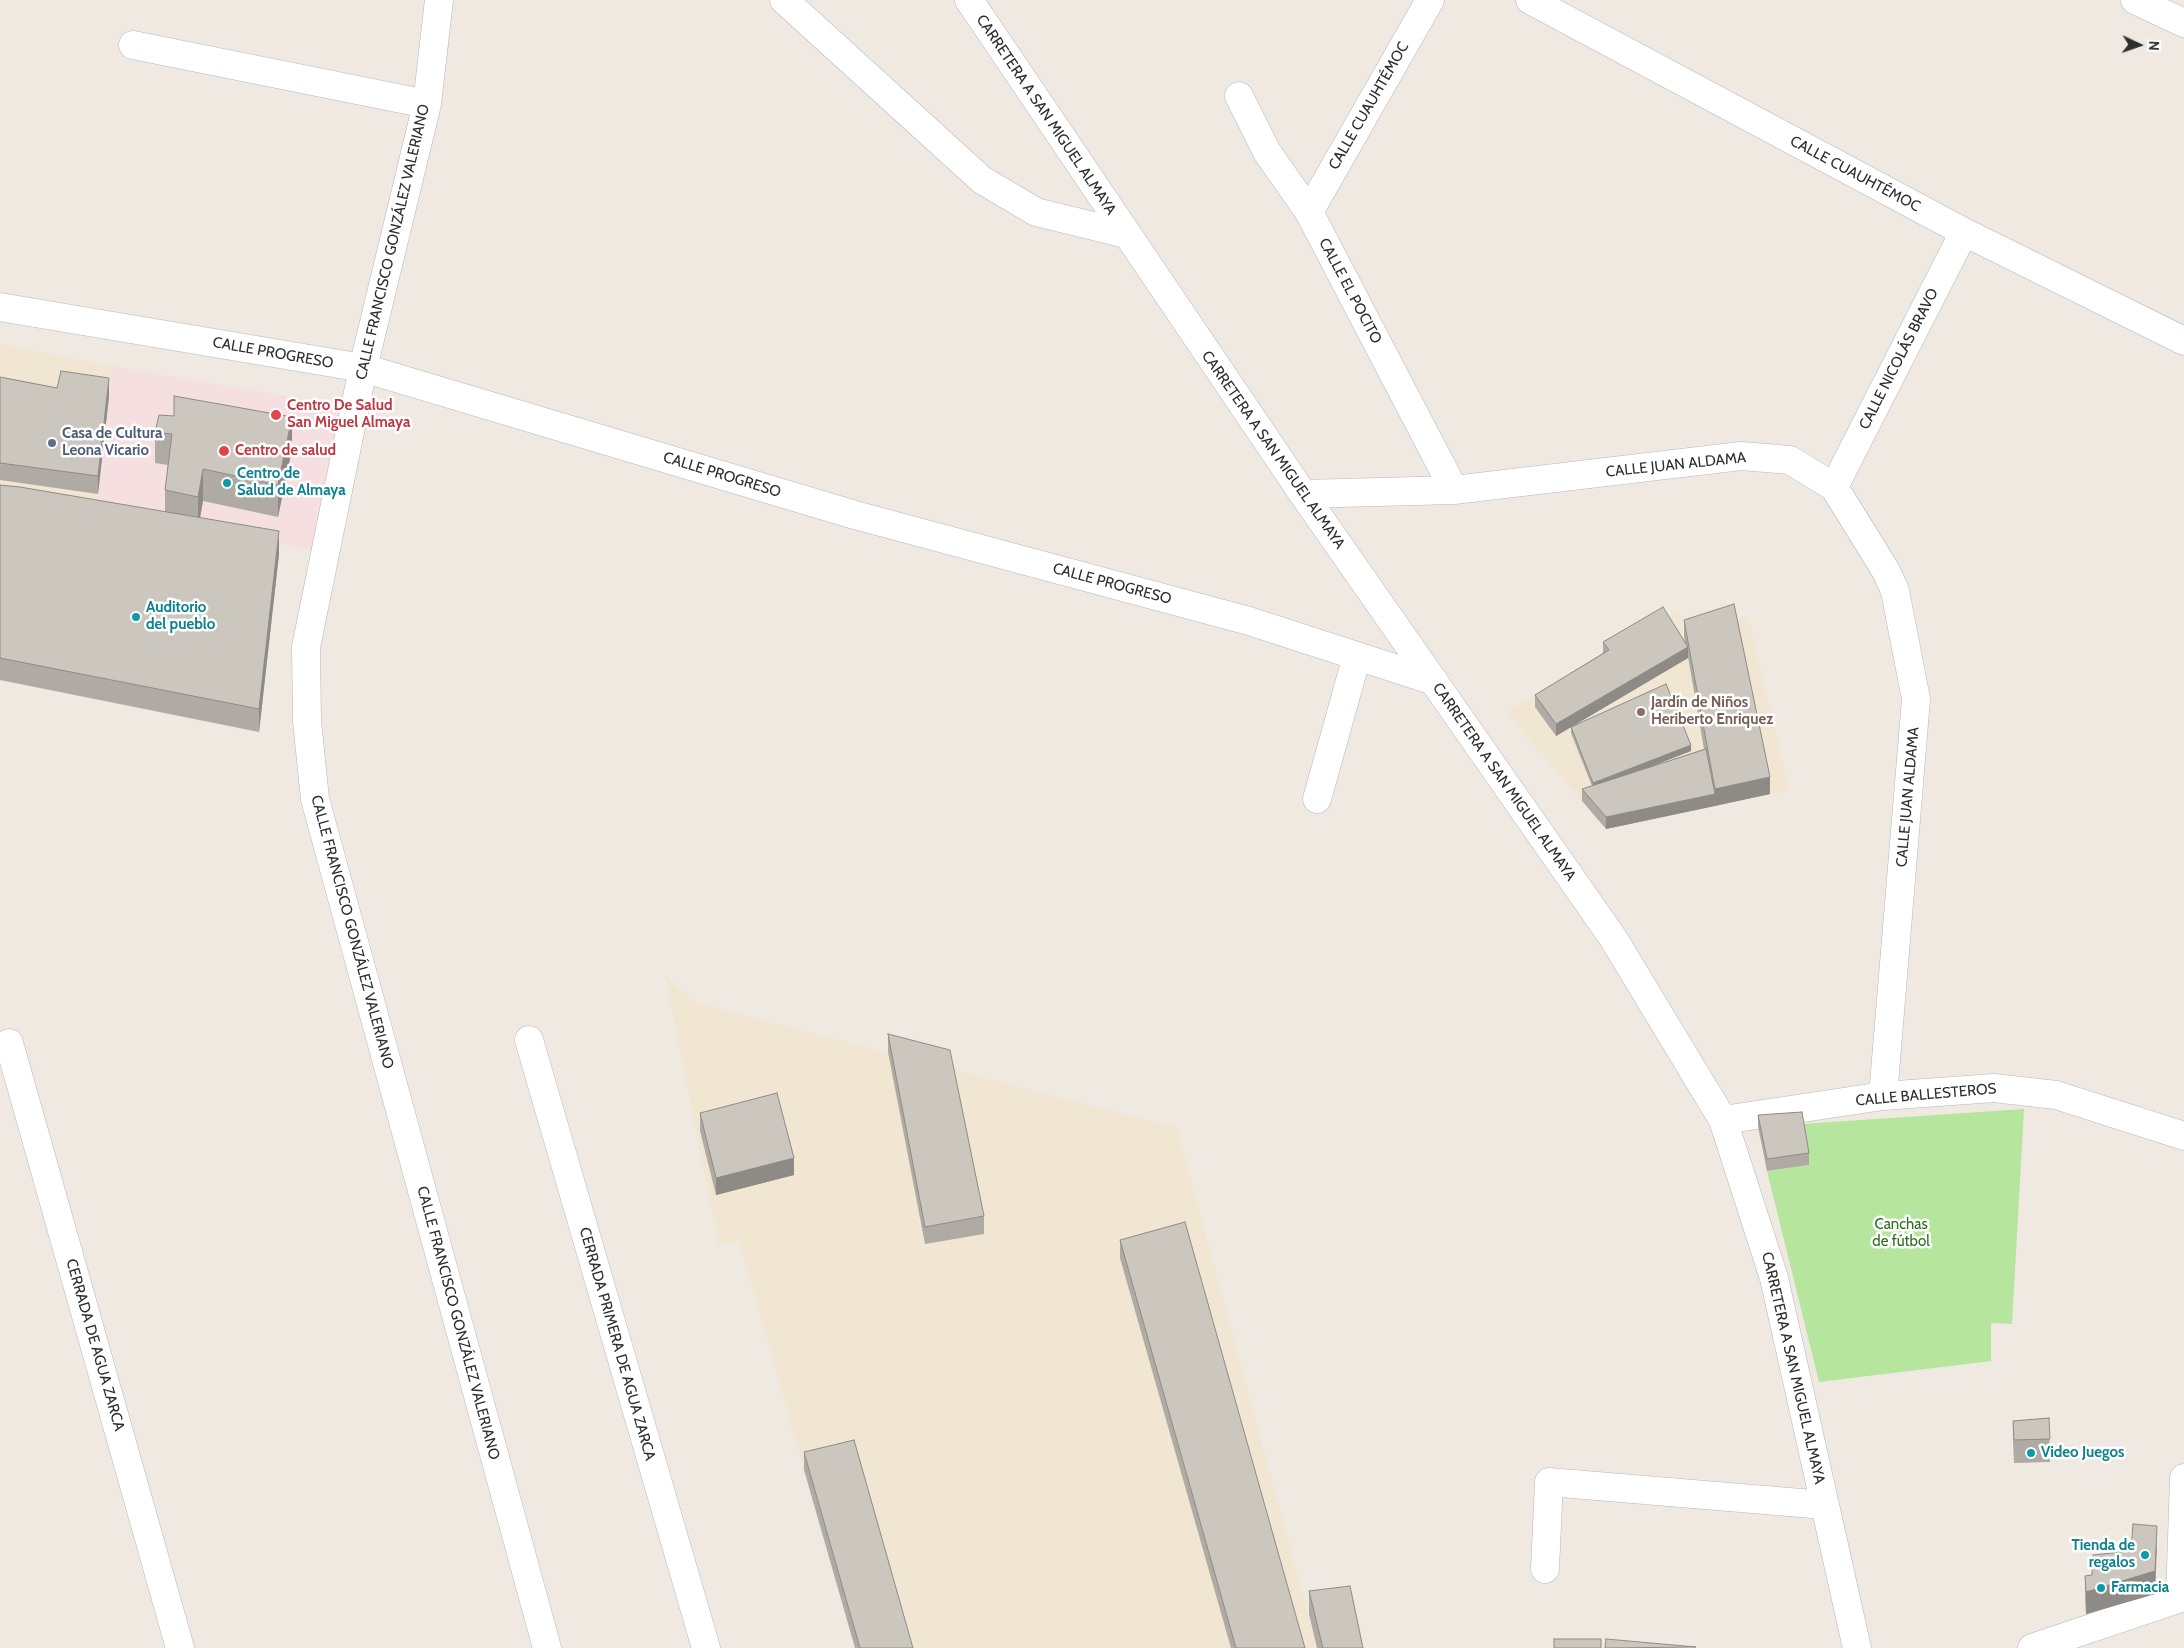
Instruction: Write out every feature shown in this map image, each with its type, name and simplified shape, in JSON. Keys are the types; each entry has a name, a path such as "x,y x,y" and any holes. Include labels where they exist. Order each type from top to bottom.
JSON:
{"street":[{"name":"CALLE FRANCISCO GONZÁLEZ VALERIANO","path":"439,0 427,104 363,368 306,646 307,721 315,799 547,1648"},
{"path":"784,0 982,180 1036,212 1126,234"},
{"name":"CARRETERA A SAN MIGUEL ALMAYA","path":"969,0 1302,494 1612,938 1723,1120 1774,1278 1857,1648"},
{"name":"CALLE CUAUHTÉMOC","path":"1309,212 1430,0"},
{"name":"CALLE CUAUHTÉMOC","path":"1530,0 1964,232 2184,341"},
{"path":"2135,0 2184,22"},
{"path":"133,45 427,104"},
{"name":"CALLE EL POCITO","path":"1239,96 1267,152 1309,212 1454,490"},
{"name":"CALLE NICOLÁS BRAVO","path":"1834,487 1964,232"},
{"name":"CALLE PROGRESO","path":"0,307 363,368 855,515 1249,621 1434,681"},
{"name":"CALLE JUAN ALDAMA","path":"1302,494 1454,490 1741,456 1790,460 1834,487 1886,571 1894,591 1916,699 1883,1096"},
{"path":"1317,799 1357,656"},
{"name":"CERRADA PRIMERA DE AGUA ZARCA","path":"528,1040 706,1648"},
{"name":"CERRADA DE AGUA ZARCA","path":"9,1043 180,1648"},
{"name":"CALLE BALLESTEROS","path":"1723,1120 1883,1096 1994,1088 2056,1095 2184,1136"},
{"path":"2032,1648 2182,1597 2184,1478"},
{"path":"1545,1568 1549,1482 1825,1505"}],"shaded area":[{"name":"Casa de Cultura Leona Vicario","path":"0,344 112,366 97,508 0,497"},
{"name":"Centro de salud","path":"112,366 355,408 325,553 97,508"},
{"path":"1679,609 1684,638 1748,616 1789,790 1606,829 1506,712"},
{"path":"665,975 693,1002 1177,1128 1317,1648 855,1648 739,1241 719,1246"}],"green space":[{"name":"Canchas de fútbol","path":"2024,1109 2012,1324 1991,1323 1991,1361 1819,1382 1767,1171 1809,1165 1802,1124"}],"building":[{"name":"Casa de Cultura Leona Vicario","path":"61,371 109,378 98,476 0,463 0,377 57,388"},
{"path":"174,396 292,417 278,485 203,469 198,497 165,490 172,434 155,432 159,415 174,416"},
{"name":"Auditorio del pueblo","path":"0,485 279,531 259,709 0,658"},
{"path":"1734,604 1770,777 1715,789 1684,620"},
{"path":"1663,607 1688,647 1556,724 1535,695 1609,650 1603,642"},
{"path":"1666,684 1691,745 1593,783 1571,727"},
{"path":"1706,749 1715,794 1606,817 1582,789"},
{"path":"888,1034 950,1050 984,1216 925,1227"},
{"path":"777,1093 794,1158 716,1178 700,1113"},
{"path":"1802,1112 1809,1153 1767,1159 1758,1115"},
{"path":"1185,1222 1305,1648 1236,1648 1120,1240"},
{"path":"2049,1418 2050,1439 2014,1440 2013,1421"},
{"path":"854,1440 913,1648 860,1648 804,1452"},
{"path":"2133,1524 2157,1526 2155,1571 2086,1592 2085,1576 2092,1575 2093,1555 2131,1551"},
{"path":"1350,1586 1363,1648 1323,1648 1309,1591"},
{"path":"1554,1639 1601,1639 1601,1648 1554,1648"},
{"path":"1606,1639 1696,1647 1605,1648"}],"place":[{"name":"Centro De Salud San Miguel Almaya","path":"276,415"},
{"name":"Casa de Cultura Leona Vicario","path":"52,443"},
{"name":"Centro de salud","path":"224,451"},
{"name":"Centro de Salud de Almaya","path":"227,483"},
{"name":"Auditorio del pueblo","path":"136,617"},
{"name":"Jardín de Niños Heriberto Enriquez","path":"1641,712"},
{"name":"Video Juegos","path":"2031,1453"},
{"name":"Tienda de regalos","path":"2145,1555"},
{"name":"Farmacia","path":"2101,1588"}]}
